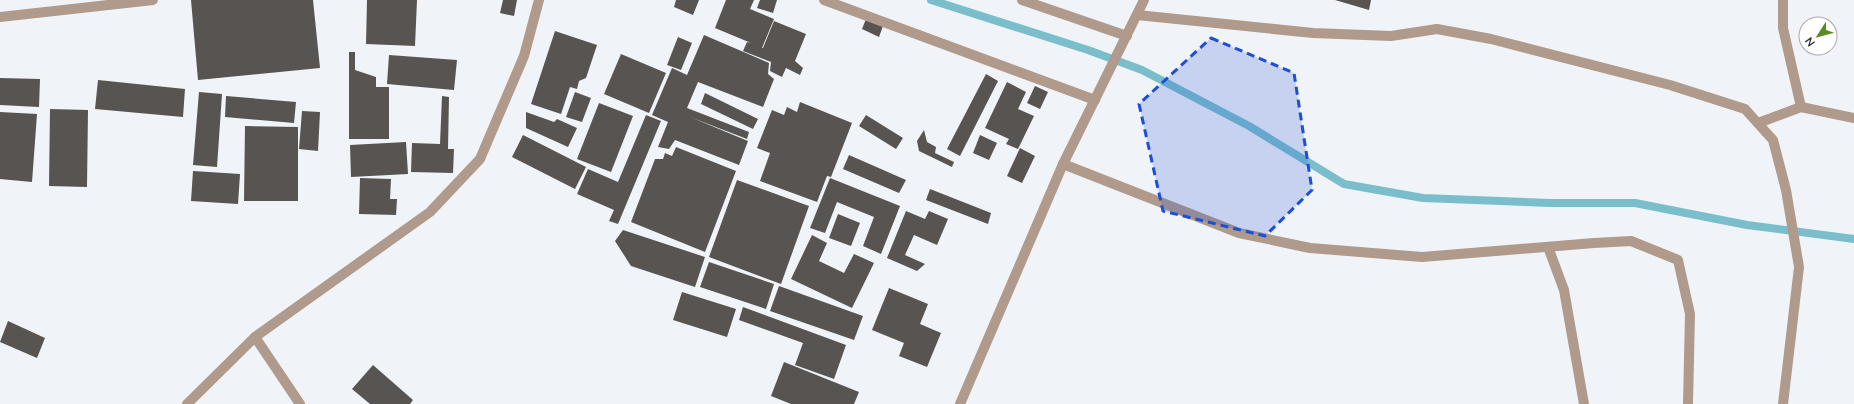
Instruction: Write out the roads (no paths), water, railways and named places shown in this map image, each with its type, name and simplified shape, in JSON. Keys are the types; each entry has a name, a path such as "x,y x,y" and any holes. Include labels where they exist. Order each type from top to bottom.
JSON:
{"street":[{"path":"0,17 152,0"},
{"path":"187,404 255,337 430,212 480,159 524,56 539,0"},
{"path":"824,0 1095,100"},
{"path":"1022,0 1127,36"},
{"path":"960,404 1063,164 1144,0"},
{"path":"1784,0 1783,28 1801,106"},
{"path":"1137,15 1313,33 1391,36 1437,30 1491,39 1670,85 1745,109 1773,140 1786,190 1799,267 1783,404"},
{"path":"1758,123 1801,106 1854,118"},
{"path":"1063,164 1239,233 1310,248 1422,257 1631,241 1678,260 1690,314 1688,404"},
{"path":"1548,247 1564,290 1584,404"},
{"path":"255,337 300,404"}],"waterway":[{"path":"931,0 1088,50 1142,70 1249,126 1344,184 1423,198 1550,203 1635,203 1747,225 1854,239"}]}
